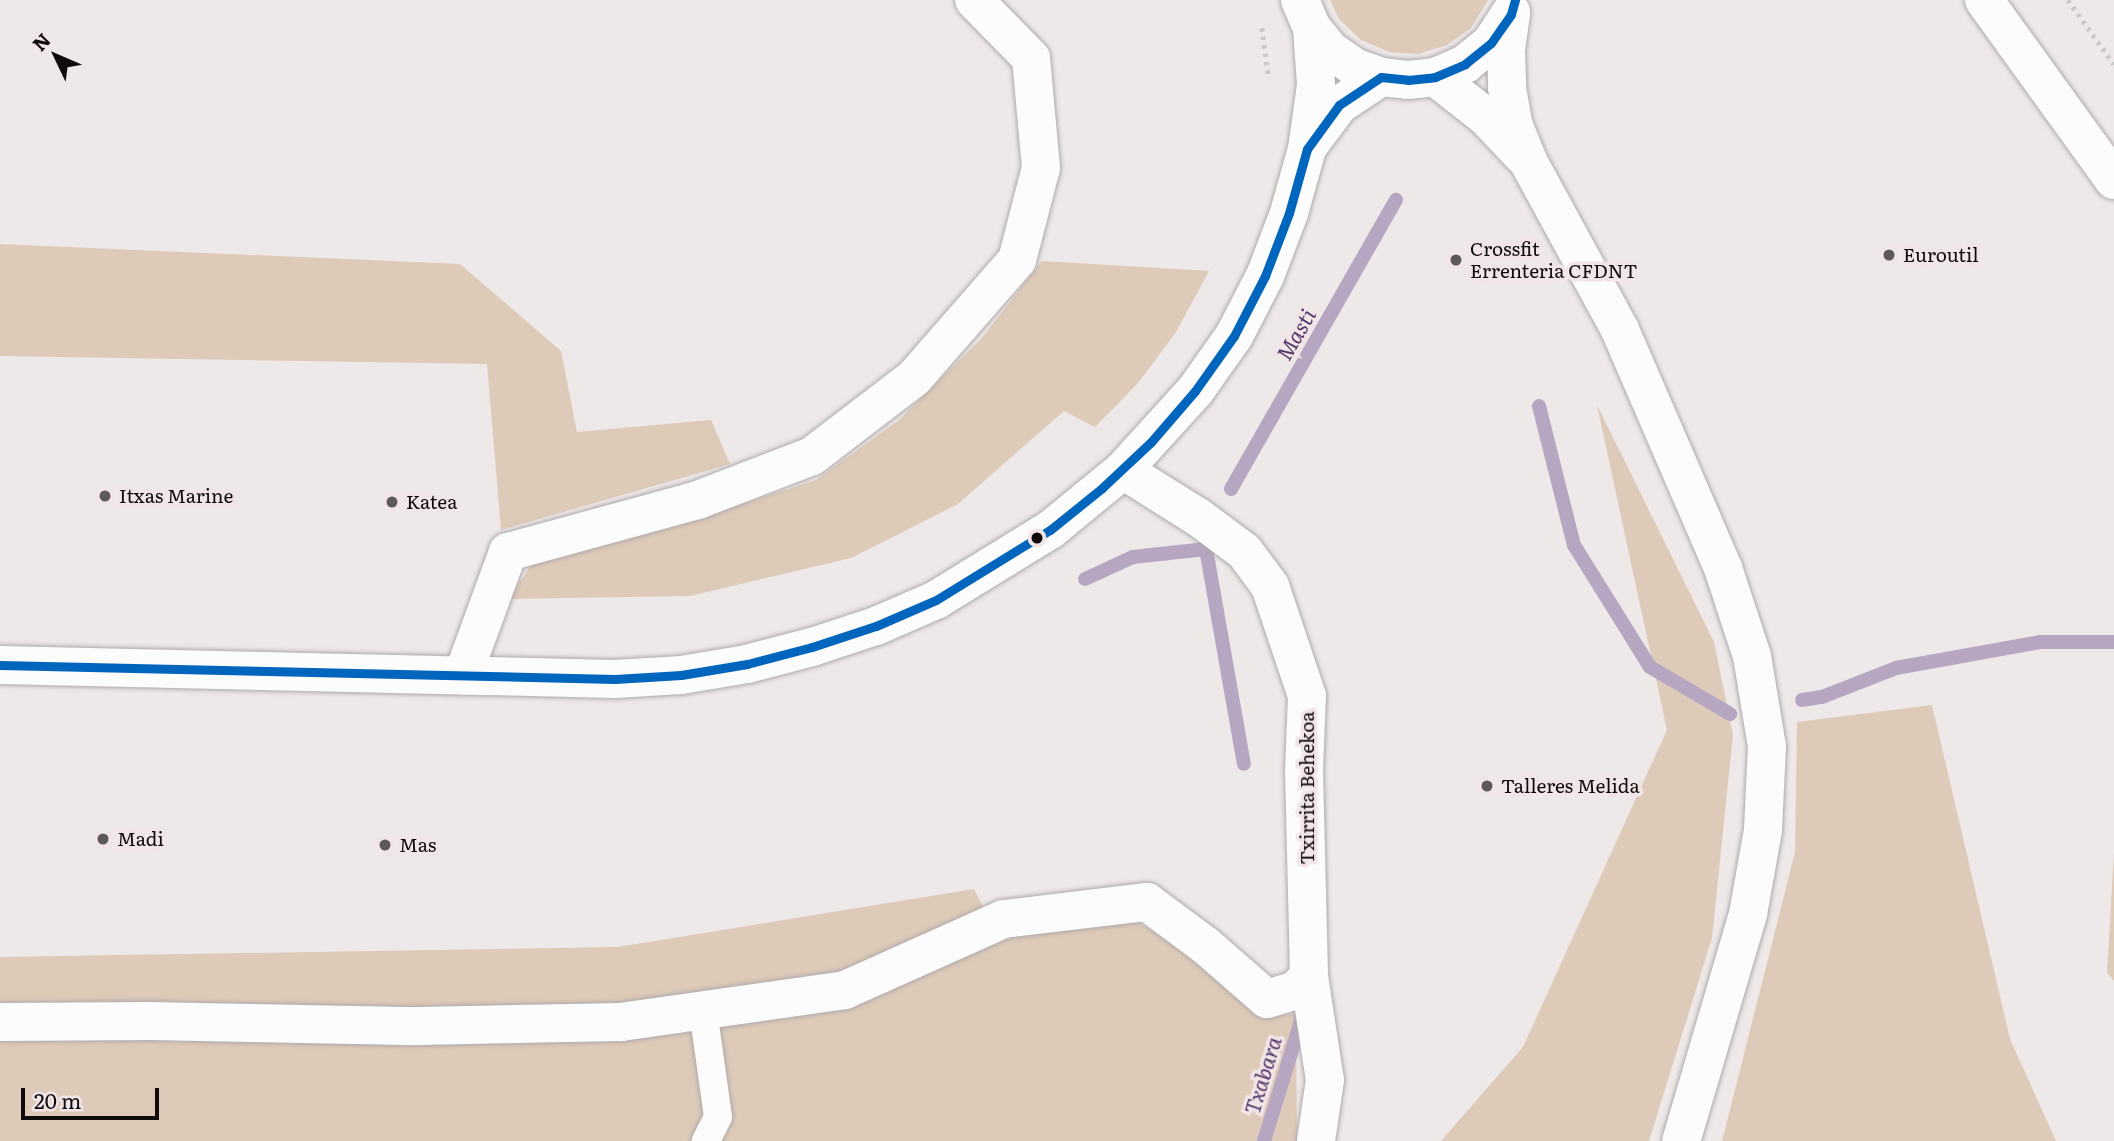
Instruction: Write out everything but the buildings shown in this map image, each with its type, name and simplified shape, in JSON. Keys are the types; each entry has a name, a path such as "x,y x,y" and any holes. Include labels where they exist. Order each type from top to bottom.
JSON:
{"street":[{"path":"463,675 508,552 698,500 812,456 914,378 1017,260 1041,168 1031,58 974,0"},
{"path":"1984,0 2114,180"},
{"path":"1306,14 1330,50 1354,67 1381,77 1408,80 1435,77 1465,64 1491,43 1513,7"},
{"path":"1513,7 1506,51 1507,88 1514,125 1528,161 1620,330 1723,568 1752,656 1767,747 1763,830 1748,914 1681,1141"},
{"path":"0,665 615,679 681,675 747,664 812,647 876,626 936,600 993,568 1050,530 1122,470 1195,391 1234,336 1265,276 1289,213 1307,149 1316,85 1306,14"},
{"path":"1307,149 1339,106 1381,77"},
{"path":"1435,77 1485,116 1528,161"},
{"name":"Txirrita Behekoa","path":"1122,470 1198,517 1244,551 1270,586 1307,696 1304,770 1309,976 1325,1080 1315,1141"},
{"path":"0,1022 149,1021 418,1026 621,1022 845,990 1004,919 1147,902 1205,945 1267,999 1296,989 1309,976"}],"lane":[{"path":"703,1010 718,1117 706,1141"}],"path":[{"path":"2068,0 2114,64"},
{"path":"1261,21 1269,83"}],"shaded area":[{"path":"1330,0 1488,0 1471,28 1447,45 1418,54 1389,52 1361,40 1339,19"},
{"path":"0,244 460,264 561,351 577,432 711,420 730,464 501,530 487,364 0,356"},
{"path":"1042,261 1209,271 1176,332 1139,382 1095,427 1064,411 958,504 851,558 690,596 508,599 534,561 721,511 816,480 899,420 981,339"},
{"path":"1597,405 1714,642 1733,735 1712,938 1649,1141 1441,1141 1523,1047 1667,730"},
{"path":"1932,705 2010,1039 2056,1141 1722,1141 1795,852 1797,722"},
{"path":"2114,853 2114,981 2107,973"},
{"path":"974,889 999,939 1090,923 1139,923 1170,942 1261,1016 1296,1014 1297,1141 0,1141 0,957 618,947"}],"waterway":[{"name":"Masti","path":"1231,489 1396,200"},
{"path":"1539,406 1574,545 1650,667 1730,714"},
{"path":"1085,579 1133,557 1206,549 1244,764"},
{"path":"1802,700 1822,697 1896,668 2040,642 2114,642"},
{"name":"Txabara","path":"1264,1141 1301,1021"}],"transit line":[{"path":"0,665 615,679 681,675 747,664 812,647 876,626 936,600 1050,530 1102,488 1151,442 1195,391 1234,336 1265,276 1289,213 1307,149 1339,105 1381,77 1408,80 1435,77 1465,64 1491,43 1511,14 1515,0"}],"place":[{"name":"Euroutil","path":"1889,255"},
{"name":"Crossfit Errenteria CFDNT","path":"1456,260"},
{"name":"Itxas Marine","path":"105,496"},
{"name":"Katea","path":"392,502"},
{"name":"Talleres Melida","path":"1487,786"},
{"name":"Madi","path":"103,839"},
{"name":"Mas","path":"385,845"}]}
